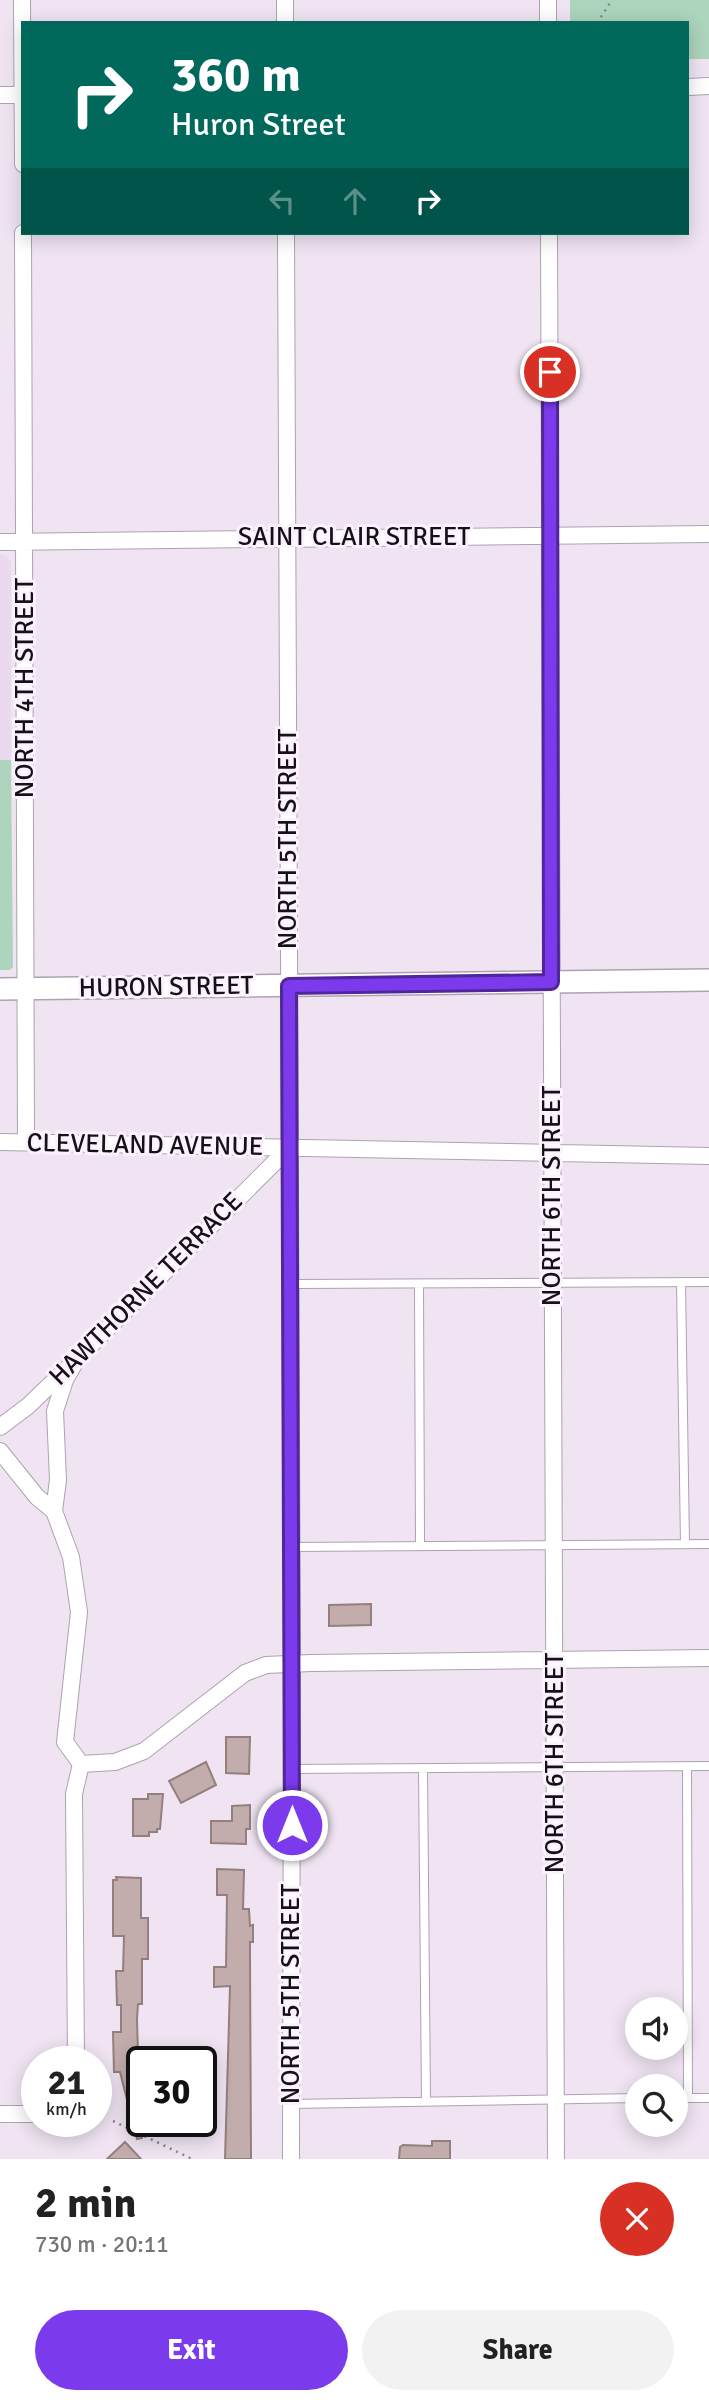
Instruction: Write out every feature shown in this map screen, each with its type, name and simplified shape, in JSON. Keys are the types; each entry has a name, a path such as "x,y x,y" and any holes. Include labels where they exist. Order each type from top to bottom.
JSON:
{"street":[{"path":"22,0 22,21"},
{"path":"285,0 285,21"},
{"path":"548,0 548,21"},
{"path":"689,87 709,86"},
{"path":"0,95 21,95"},
{"name":"NORTH 4TH STREET","path":"23,235 26,1142"},
{"name":"NORTH 5TH STREET","path":"286,235 292,1663 291,2159"},
{"name":"NORTH 6TH STREET","path":"549,235 556,2159"},
{"name":"SAINT CLAIR STREET","path":"0,542 709,534"},
{"name":"HURON STREET","path":"0,989 709,980"},
{"name":"CLEVELAND AVENUE","path":"0,1142 709,1156"},
{"name":"HAWTHORNE TERRACE","path":"0,1427 28,1406 77,1359 289,1147"},
{"path":"76,2046 74,1794 81,1764 65,1742 79,1612 71,1557 54,1511 58,1480 55,1411 65,1380 77,1359"},
{"path":"0,1451 37,1497 54,1511"},
{"path":"81,1764 115,1762 144,1751 245,1674 266,1665 709,1658"},
{"path":"0,2114 21,2114"}],"lane":[{"path":"681,1282 685,1544"},
{"path":"290,1284 709,1282"},
{"path":"419,1284 420,1546"},
{"path":"291,1547 709,1544"},
{"path":"292,1769 709,1766"},
{"path":"687,1767 688,2074"},
{"path":"423,1768 426,2101"},
{"path":"291,2104 625,2098"},
{"path":"688,2098 709,2098"}],"path":[{"path":"598,21 612,0"},
{"path":"113,2121 192,2159"}],"shaded area":[{"path":"0,554 7,556 11,563 11,760 0,760"}],"green space":[{"path":"570,0 709,0 709,59 689,59 689,21 570,21"},
{"path":"0,760 11,760 13,967 10,970 0,970"}],"building":[{"path":"371,1604 371,1625 329,1626 329,1605"},
{"path":"226,1737 250,1737 249,1774 226,1773"},
{"path":"206,1762 216,1785 181,1803 169,1781"},
{"path":"148,1794 163,1794 160,1829 157,1829 157,1832 149,1832 149,1836 133,1836 133,1799 148,1799"},
{"path":"250,1805 250,1829 246,1829 246,1844 211,1843 211,1821 232,1821 232,1806"},
{"path":"217,1869 244,1870 243,1909 249,1909 250,1926 253,1925 253,1942 250,1942 251,2159 225,2159 230,1986 214,1987 214,1967 226,1967 227,1895 217,1895"},
{"path":"116,1877 141,1878 141,1918 148,1918 148,1959 142,1959 142,2004 138,2004 138,2046 126,2046 126,2096 120,2072 114,2072 113,2032 121,2032 121,2005 117,2005 116,1971 123,1971 124,1936 113,1936 113,1880 117,1880"},
{"path":"432,2141 450,2141 450,2159 399,2159 400,2147 403,2145 432,2146"},
{"path":"125,2142 141,2159 107,2159"}],"route":[{"path":"292,1825 289,986 551,982 550,372"}]}
